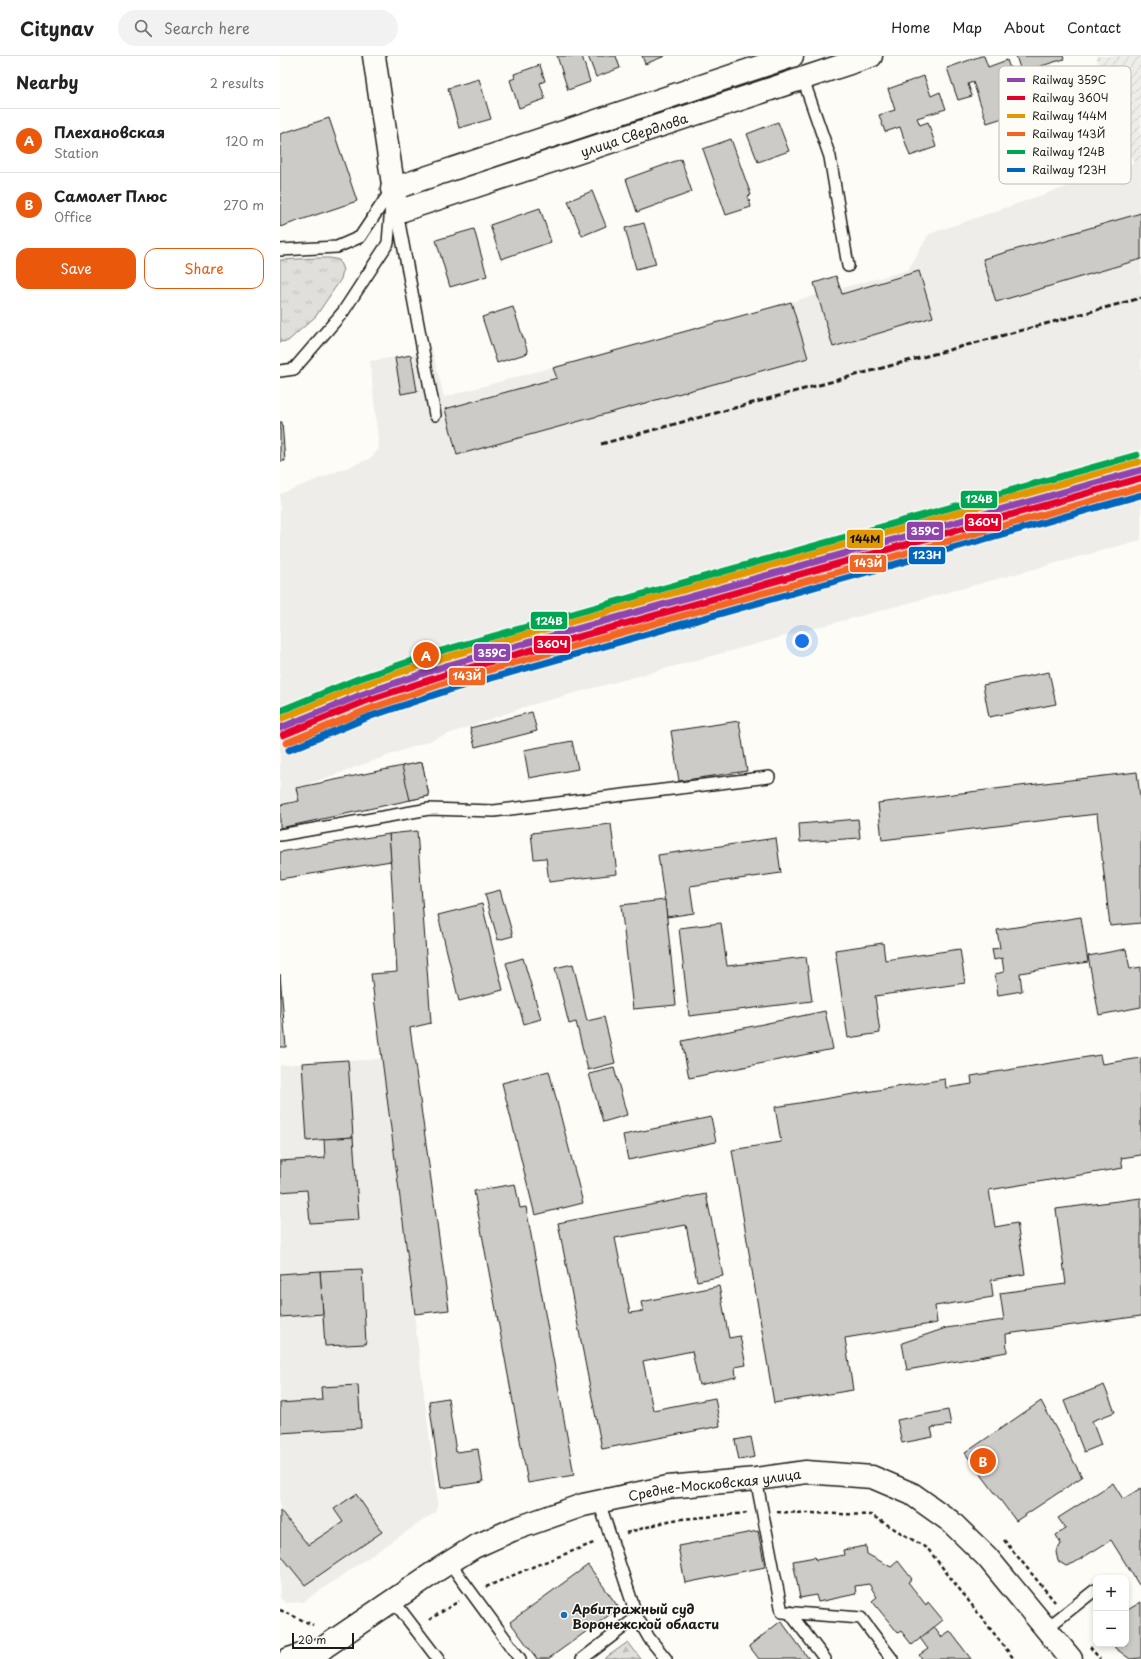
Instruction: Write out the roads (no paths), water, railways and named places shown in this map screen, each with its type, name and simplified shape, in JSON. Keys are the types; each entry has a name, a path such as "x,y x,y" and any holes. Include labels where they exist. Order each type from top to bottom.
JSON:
{"street":[{"path":"374,56 392,189 397,212"},
{"name":"улица Свердлова","path":"392,189 792,56"},
{"name":"улица Свердлова","path":"397,212 871,56"},
{"name":"Средне-Московская улица","path":"289,1659 316,1654 449,1562 512,1530 582,1506 668,1487 756,1479 806,1472 872,1476 912,1494 950,1521 987,1557 1071,1659"}],"lane":[{"path":"803,79 830,157 848,266"},
{"path":"280,250 337,247 360,237 392,189"},
{"path":"280,371 294,369 343,312 388,243 392,189"},
{"path":"397,212 435,415"},
{"path":"280,835 429,809 494,811 769,777"},
{"path":"756,1479 782,1612 861,1618 892,1659"},
{"path":"599,1502 637,1617 649,1638 666,1659"},
{"path":"449,1562 520,1659"},
{"path":"1047,1628 1093,1592"},
{"path":"393,1600 438,1659"},
{"path":"789,1612 825,1659"},
{"path":"582,1659 637,1617"}],"railway":[{"path":"601,444 1141,298"}],"rail line":[{"name":"124В","path":"280,711 358,679 441,651 1137,455"},
{"name":"144М","path":"280,719 360,686 443,658 1139,462"},
{"name":"359С","path":"280,728 363,694 445,666 1141,470"},
{"name":"360Ч","path":"283,735 366,701 447,674 1141,478"},
{"name":"143Й","path":"286,743 369,709 450,681 1141,487"},
{"name":"123Н","path":"289,750 371,716 452,689 1141,495"}],"place":[{"name":"Плехановская","path":"426,655"},
{"name":"Самолет Плюс","path":"983,1461"},
{"name":"Арбитражный суд Воронежской области","path":"564,1615"}]}
